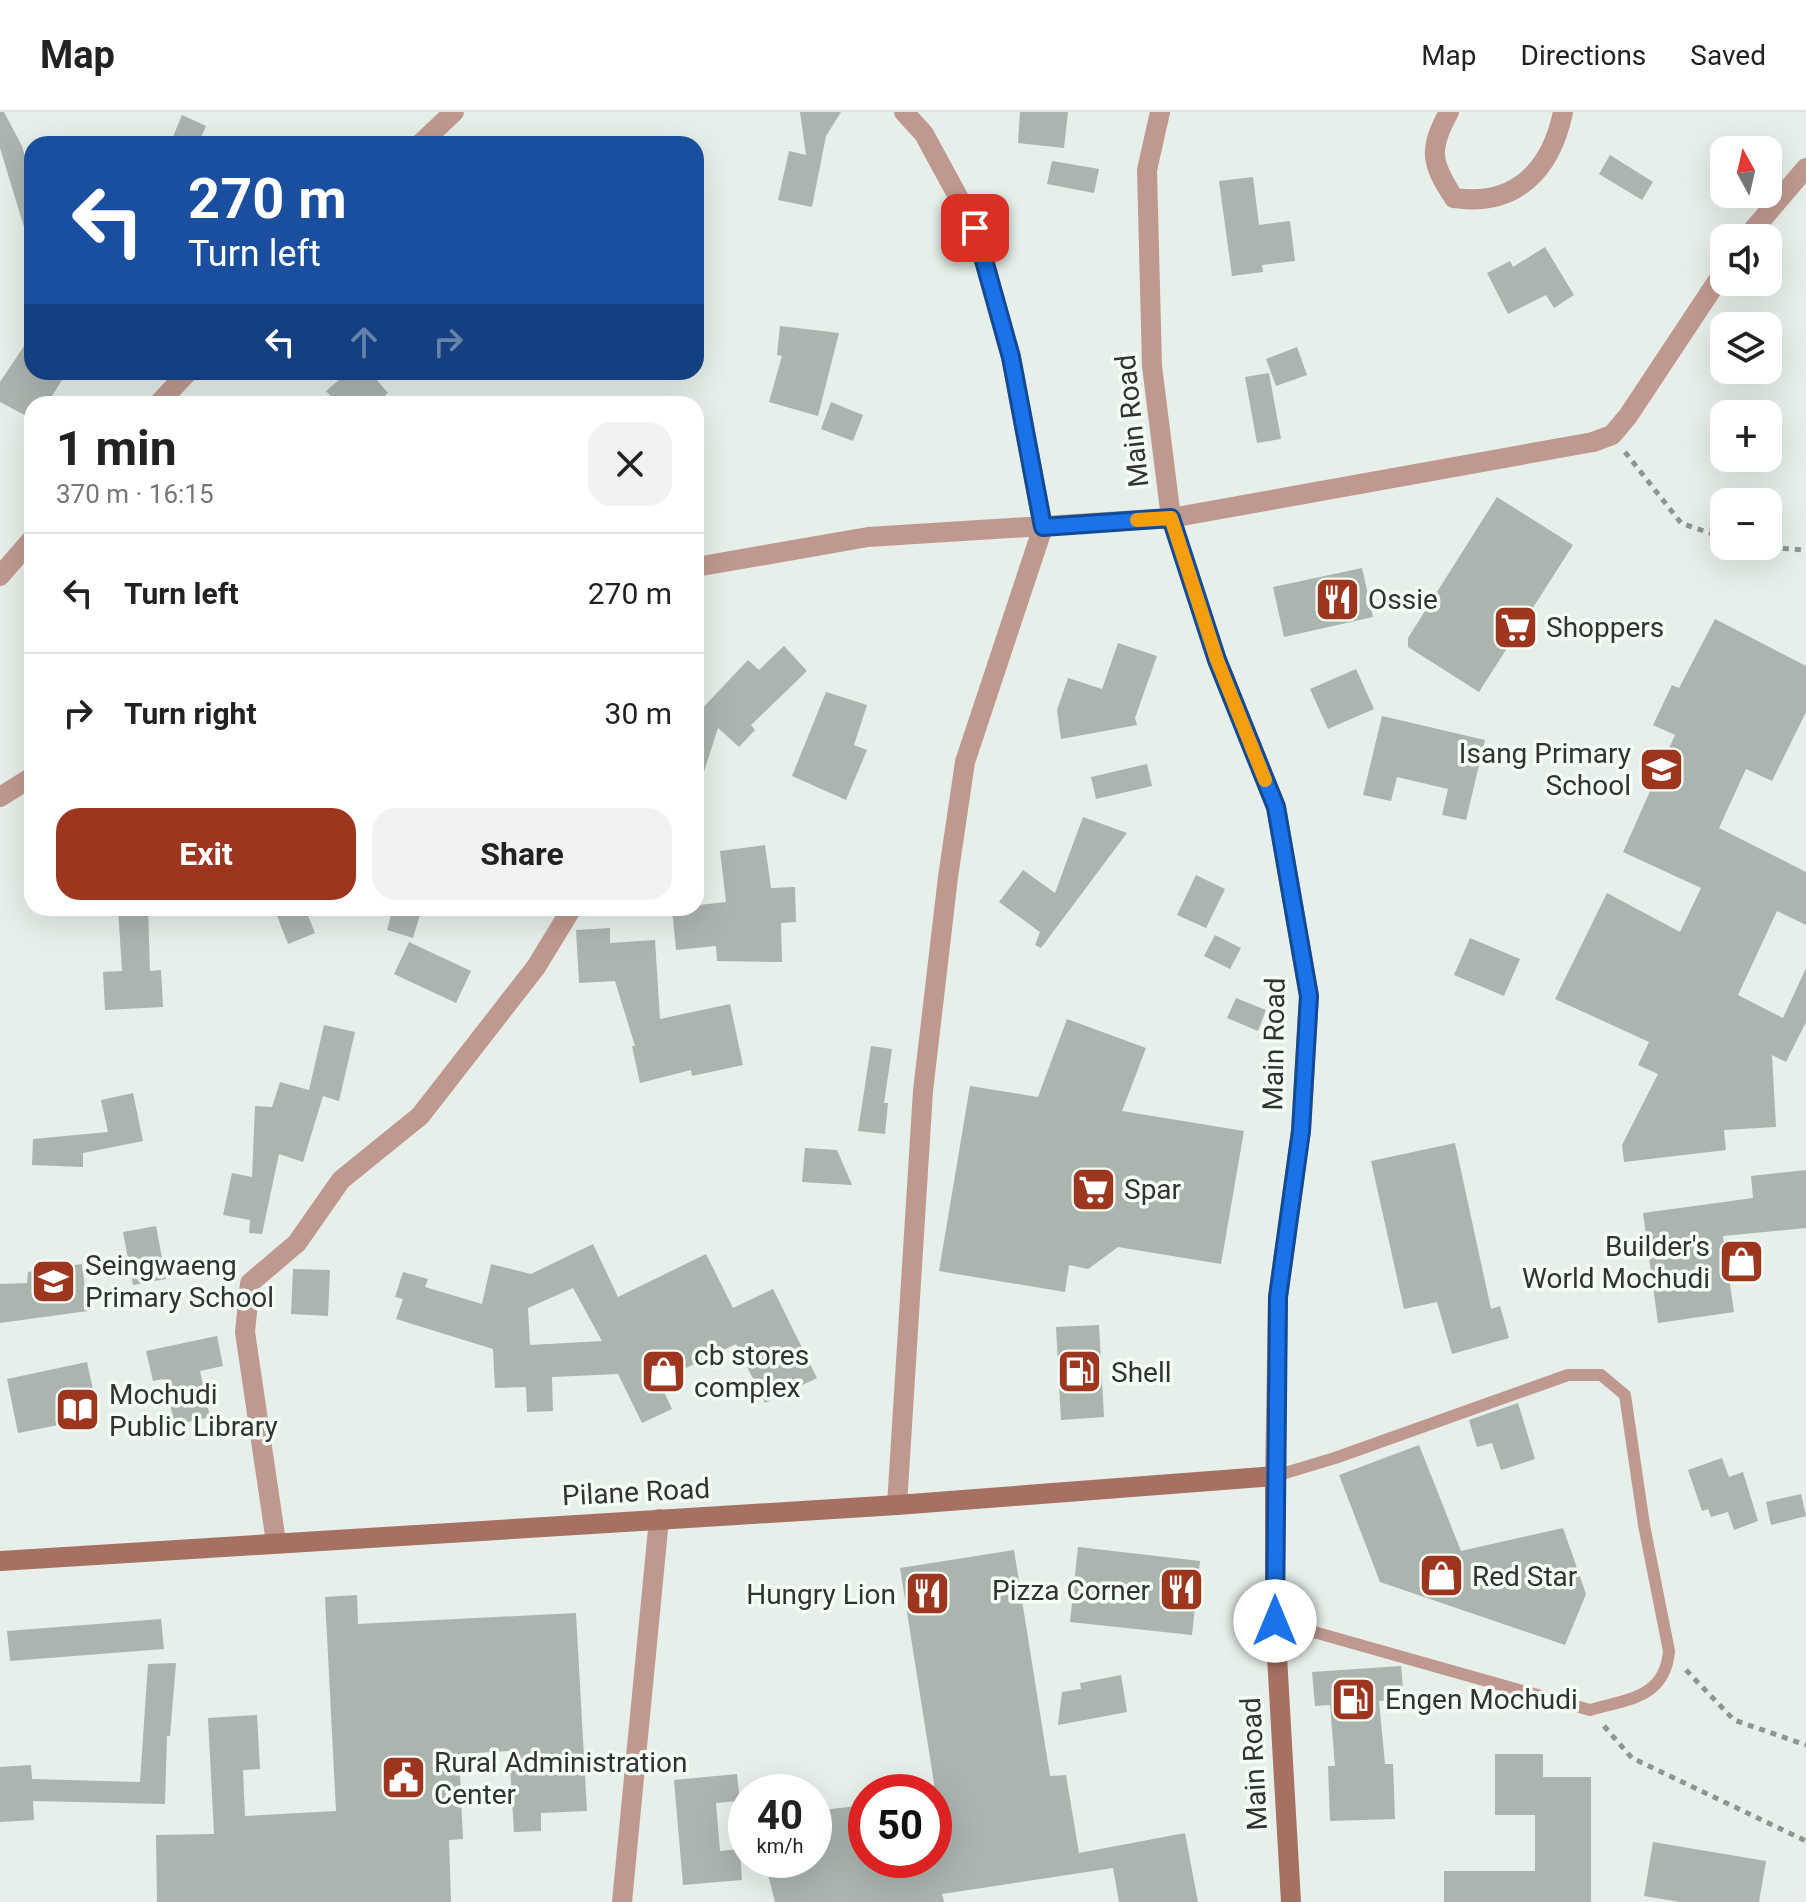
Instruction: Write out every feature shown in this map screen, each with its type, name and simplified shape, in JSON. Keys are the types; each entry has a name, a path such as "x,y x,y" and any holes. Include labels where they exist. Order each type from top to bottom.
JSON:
{"main road":[{"name":"Pilane Road","path":"0,1561 897,1505 1275,1476"},
{"name":"Main Road","path":"1275,1476 1275,1621 1282,1789 1291,1902"}],"street":[{"path":"428,136 454,112"},
{"path":"897,1505 923,1091 954,834 965,762 1043,527 1011,357 975,228 924,134 904,112"},
{"name":"Main Road","path":"1160,112 1147,170 1152,366 1171,518 1217,660 1276,807 1309,996 1301,1131 1278,1297 1275,1476"},
{"path":"1449,112 1437,134 1434,166 1454,198 1476,201 1498,198 1543,168 1563,112"},
{"path":"1758,224 1806,168"},
{"path":"704,566 868,537 1171,518 1570,448 1612,435 1710,292"},
{"path":"166,396 180,380"},
{"path":"0,576 24,548"},
{"path":"0,797 24,782"},
{"path":"276,1542 245,1332 250,1283 297,1243 341,1180 420,1116 536,967 567,916"},
{"path":"622,1902 659,1519"}],"lane":[{"path":"1275,1476 1335,1458 1568,1375 1601,1375 1625,1395 1644,1525 1669,1651 1667,1672 1660,1685 1634,1697 1590,1710 1275,1621"}],"path":[{"path":"1612,435 1681,523 1710,533"},
{"path":"1782,548 1806,550"},
{"path":"1669,1651 1734,1720 1806,1745"},
{"path":"1590,1710 1632,1758 1806,1841"}],"building":[{"path":"0,112 4,112 24,153 24,227 0,148"},
{"path":"800,112 841,112 826,136 812,207 778,200 789,151 806,155"},
{"path":"1020,112 1068,112 1064,148 1018,143"},
{"path":"182,115 206,126 202,136 173,136"},
{"path":"1610,155 1653,182 1642,200 1599,174"},
{"path":"1052,161 1099,169 1094,193 1047,184"},
{"path":"1253,177 1259,225 1290,221 1295,261 1262,265 1263,272 1232,276 1219,181"},
{"path":"1545,247 1574,295 1554,308 1546,295 1508,314 1487,273 1510,261 1513,267"},
{"path":"780,326 839,333 818,416 769,402 782,356 777,355"},
{"path":"24,346 24,380 62,380 52,396 24,396 24,415 0,402 0,382"},
{"path":"1297,347 1307,375 1276,386 1266,359"},
{"path":"1269,373 1281,439 1257,443 1245,377"},
{"path":"339,380 377,380 388,393 384,396 331,396 326,391"},
{"path":"831,402 863,415 853,441 821,429"},
{"path":"1497,497 1573,545 1479,692 1408,647 1408,638"},
{"path":"1362,568 1373,617 1284,637 1273,587"},
{"path":"1715,619 1806,666 1806,712 1772,781 1746,769 1719,828 1806,872 1806,925 1777,911 1738,995 1783,1018 1806,968 1806,1022 1786,1062 1772,1055 1776,1127 1724,1130 1726,1150 1624,1162 1622,1145 1658,1074 1638,1065 1649,1042 1555,999 1607,893 1680,932 1701,888 1623,852 1675,735 1653,725 1672,685 1679,688"},
{"path":"1118,643 1157,656 1135,718 1137,725 1061,739 1057,710 1068,678 1102,689"},
{"path":"784,646 807,671 751,725 755,730 739,747 718,728 704,772 704,707 748,660 759,670"},
{"path":"1356,669 1374,709 1328,729 1310,689"},
{"path":"826,692 867,705 854,745 867,750 846,800 792,776"},
{"path":"1382,716 1485,740 1466,820 1442,815 1448,789 1397,777 1391,801 1363,795"},
{"path":"1147,764 1152,786 1096,799 1091,777"},
{"path":"1083,817 1127,833 1041,948 1035,945 1040,932 999,902 1023,870 1055,893"},
{"path":"765,845 771,888 795,887 796,922 781,923 782,962 717,961 716,946 676,950 673,916 704,916 704,904 726,902 720,851"},
{"path":"1196,875 1225,889 1206,928 1177,915"},
{"path":"119,916 148,916 150,971 161,970 163,1007 105,1010 103,972 122,971"},
{"path":"277,916 308,916 315,933 288,944"},
{"path":"391,916 420,916 413,938 387,930"},
{"path":"610,928 610,943 655,940 660,1019 730,1004 743,1065 692,1076 691,1070 640,1083 632,1046 635,1046 615,981 579,983 576,930"},
{"path":"1215,935 1241,948 1230,969 1204,956"},
{"path":"1470,938 1520,959 1504,996 1454,975"},
{"path":"409,942 471,971 456,1003 394,974"},
{"path":"1236,998 1266,1010 1258,1031 1227,1018"},
{"name":"Spar","path":"1067,1019 1146,1048 1122,1111 1244,1131 1221,1264 1118,1247 1088,1269 1069,1265 1065,1292 939,1271 970,1086 1038,1097"},
{"path":"324,1025 355,1032 339,1101 323,1096 303,1162 279,1154 262,1234 249,1233 250,1220 223,1215 232,1173 252,1177 255,1106 272,1107 280,1082 309,1090"},
{"path":"871,1046 892,1049 884,1103 888,1103 885,1134 858,1131"},
{"path":"133,1093 143,1141 83,1153 83,1167 32,1165 33,1139 108,1132 101,1100"},
{"path":"1455,1143 1491,1309 1500,1306 1509,1338 1452,1354 1437,1302 1404,1309 1371,1161"},
{"path":"805,1148 837,1150 852,1185 802,1182"},
{"path":"1806,1170 1806,1228 1723,1236 1734,1312 1658,1323 1643,1213 1753,1198 1751,1176"},
{"path":"156,1226 166,1279 133,1285 123,1232"},
{"path":"593,1244 618,1297 706,1254 733,1308 773,1289 817,1378 765,1403 736,1344 659,1381 672,1409 642,1423 618,1374 552,1377 553,1411 527,1412 526,1387 495,1388 493,1349 396,1319 403,1299 395,1297 403,1272 428,1279 425,1287 482,1304 491,1264 531,1274","holes":["573,1288 602,1341 530,1345 528,1308"]},
{"path":"82,1264 88,1311 0,1323 0,1284 27,1283 28,1272"},
{"path":"293,1269 330,1270 328,1316 291,1314"},
{"name":"Shell","path":"1099,1325 1104,1417 1061,1420 1056,1327"},
{"path":"217,1336 223,1366 200,1371 210,1417 175,1425 164,1379 153,1381 146,1351"},
{"path":"87,1362 99,1417 18,1433 7,1379"},
{"path":"1518,1403 1535,1459 1501,1470 1492,1443 1477,1447 1469,1420"},
{"path":"1419,1445 1461,1551 1563,1528 1586,1594 1565,1645 1380,1582 1339,1475"},
{"path":"1722,1458 1729,1477 1743,1472 1758,1521 1734,1530 1728,1512 1711,1517 1708,1509 1702,1511 1688,1470"},
{"path":"1801,1494 1806,1516 1771,1525 1766,1502"},
{"path":"1078,1547 1200,1561 1192,1635 1070,1622"},
{"path":"1014,1550 1050,1776 1066,1775 1079,1853 1185,1833 1198,1902 1119,1902 1113,1868 942,1894 944,1902 775,1902 769,1878 832,1878 832,1809 848,1807 848,1878 952,1878 952,1774 933,1774 900,1568"},
{"path":"357,1595 358,1624 576,1613 587,1811 541,1813 541,1831 514,1832 509,1751 459,1754 463,1839 449,1840 451,1902 157,1902 156,1835 214,1834 208,1718 257,1715 260,1769 243,1770 245,1816 336,1811 325,1597"},
{"path":"161,1619 164,1649 10,1661 7,1631"},
{"path":"176,1663 170,1736 167,1736 165,1804 33,1801 34,1820 0,1822 0,1767 31,1765 32,1779 140,1782 148,1664"},
{"path":"1401,1666 1404,1699 1379,1701 1385,1764 1393,1764 1395,1819 1330,1821 1328,1766 1335,1766 1330,1705 1315,1706 1312,1672"},
{"path":"1121,1675 1127,1712 1058,1725 1062,1692 1081,1689 1080,1683"},
{"path":"1495,1754 1543,1754 1543,1777 1591,1777 1591,1902 1444,1902 1444,1871 1535,1871 1535,1815 1495,1815"},
{"path":"728,1775 728,1802 716,1803 720,1851 728,1850 728,1878 742,1880 683,1885 674,1780"},
{"path":"1653,1842 1766,1861 1759,1902 1680,1902 1644,1896"}],"slow traffic":[{"path":"1137,520 1171,518 1217,660 1265,780"}],"place":[{"name":"Ossie","path":"1337,599"},
{"name":"Shoppers","path":"1515,627"},
{"name":"Isang Primary School","path":"1662,769"},
{"name":"Spar","path":"1093,1189"},
{"name":"Builder's World Mochudi","path":"1741,1262"},
{"name":"Seingwaeng Primary School","path":"54,1281"},
{"name":"cb stores complex","path":"663,1371"},
{"name":"Shell","path":"1080,1372"},
{"name":"Mochudi Public Library","path":"78,1410"},
{"name":"Red Star","path":"1441,1576"},
{"name":"Pizza Corner","path":"1181,1590"},
{"name":"Hungry Lion","path":"927,1594"},
{"name":"Engen Mochudi","path":"1354,1699"},
{"name":"Rural Administration Center","path":"403,1778"}],"route":[{"path":"975,228 1011,357 1043,527 1171,518 1217,660 1276,807 1309,996 1301,1131 1278,1297 1275,1621"}]}
